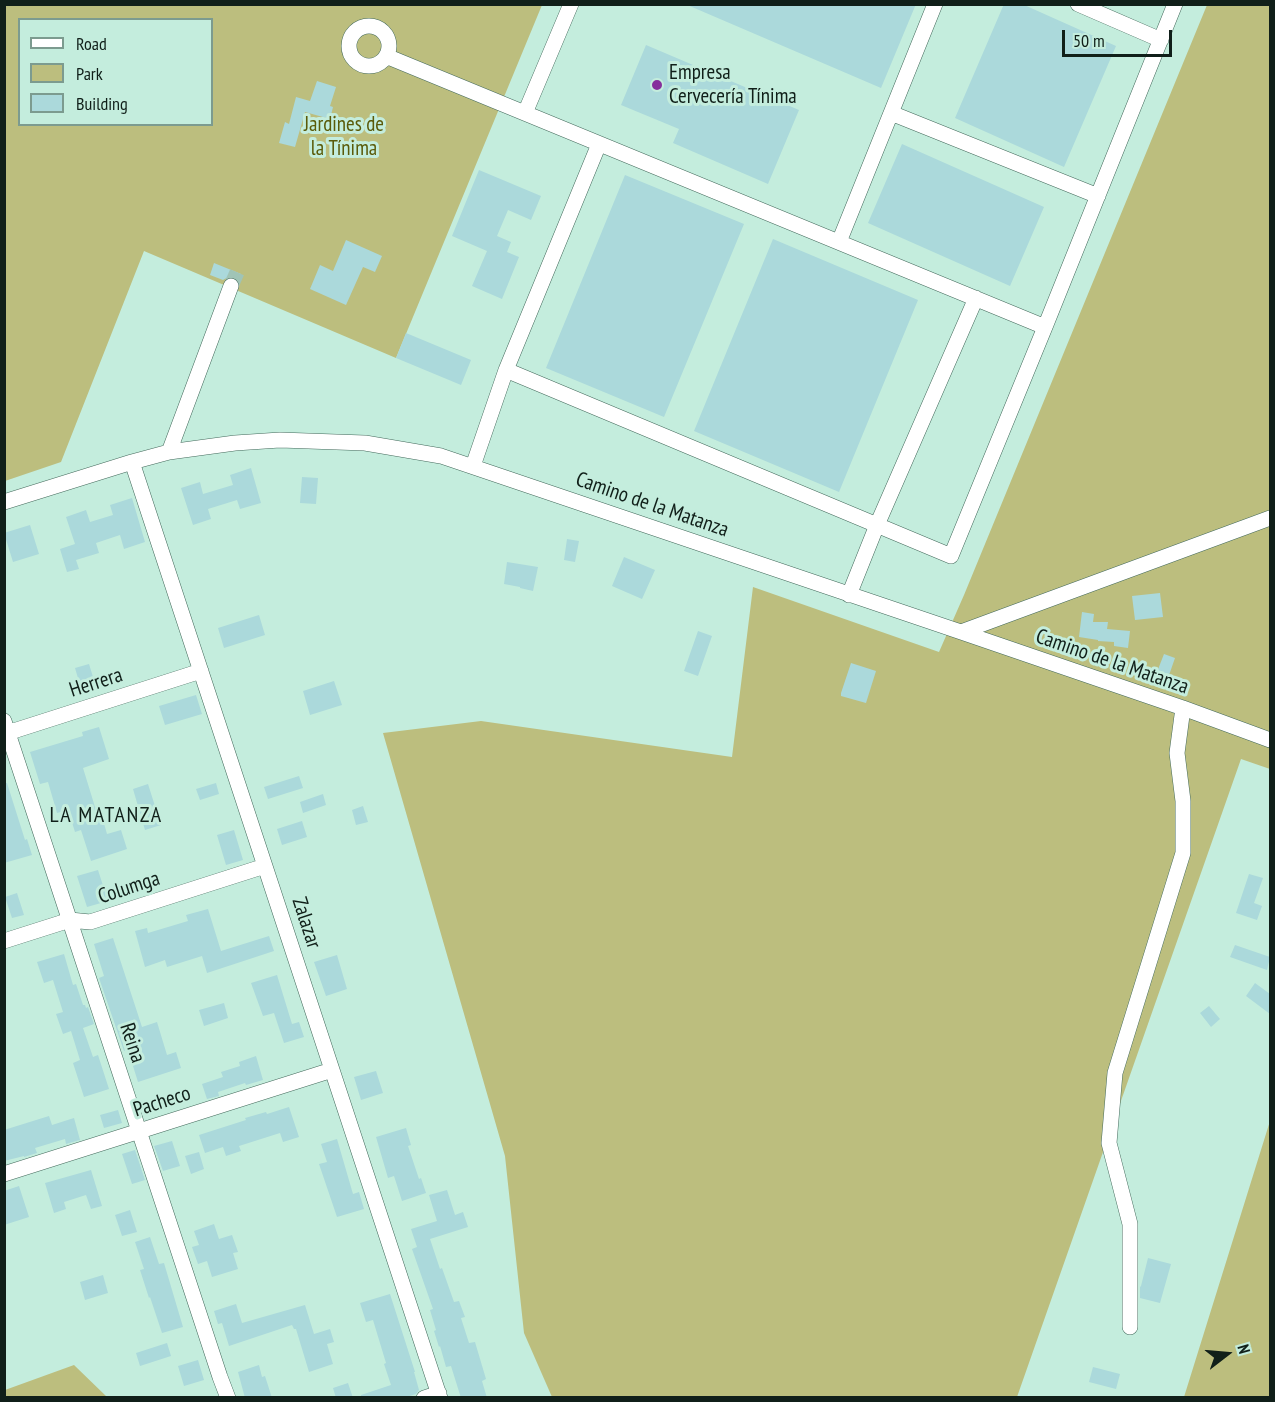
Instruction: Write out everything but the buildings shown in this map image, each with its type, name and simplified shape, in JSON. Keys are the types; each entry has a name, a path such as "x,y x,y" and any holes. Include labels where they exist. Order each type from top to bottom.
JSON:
{"street":[{"path":"525,113 571,4"},
{"path":"839,242 935,4"},
{"path":"1078,4 1161,40"},
{"path":"506,370 951,556 1175,4"},
{"path":"386,56 1045,327"},
{"path":"891,113 1098,196"},
{"path":"473,466 506,370 599,144"},
{"path":"169,452 231,286"},
{"path":"849,595 976,298"},
{"name":"Camino de la Matanza","path":"4,502 169,452 235,443 279,440 365,443 441,456 1183,708 1270,740"},
{"name":"Zalazar","path":"132,462 332,1070 434,1396"},
{"path":"961,632 1270,518"},
{"name":"Herrera","path":"6,729 201,671"},
{"path":"1130,1327 1130,1224 1109,1143 1114,1073 1183,854 1183,801 1177,753 1183,708"},
{"name":"Reina","path":"6,729 228,1398"},
{"name":"Columga","path":"4,941 70,920 90,922 265,867"},
{"name":"Pacheco","path":"4,1174 332,1070"}],"green space":[{"name":"Jardines de la Tínima","path":"4,5 542,5 396,358 144,251 61,462 5,481"},
{"path":"1207,5 1270,5 1270,769 1241,759 1017,1397 552,1397 524,1333 505,1156 383,733 481,721 732,757 753,587 939,652"},
{"path":"1270,1121 1270,1397 1184,1397"},
{"path":"74,1365 107,1397 5,1397 5,1390"}],"tunnel":[{"path":"231,286 238,270"}],"place":[{"name":"Empresa Cervecería Tínima","path":"657,85"}],"district":[{"name":"LA MATANZA","path":"106,816"}]}
